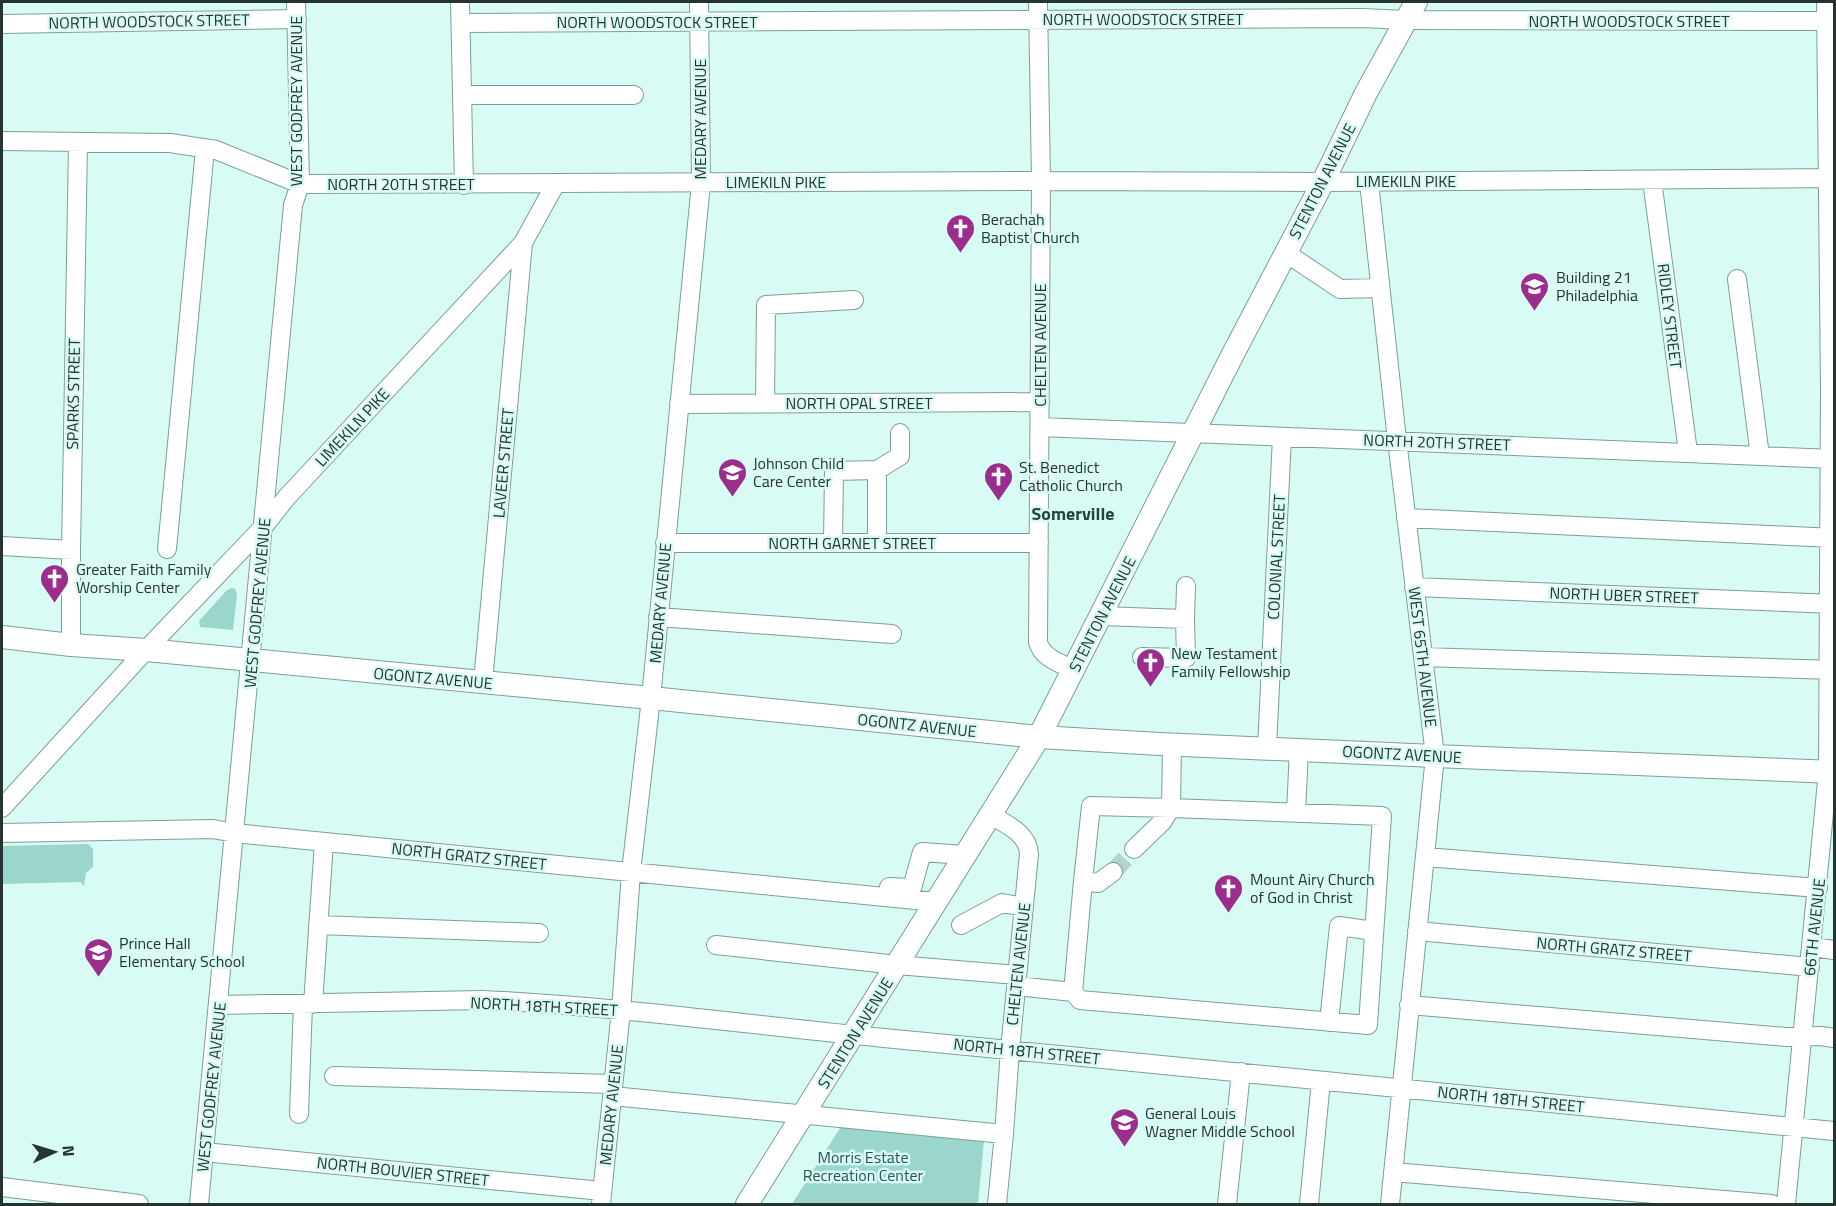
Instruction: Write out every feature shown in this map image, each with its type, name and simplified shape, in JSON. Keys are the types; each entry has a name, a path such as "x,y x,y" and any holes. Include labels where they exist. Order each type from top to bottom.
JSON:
{"main road":[{"name":"STENTON AVENUE","path":"747,1204 1039,737 1323,182 1366,93 1411,11"},
{"name":"OGONTZ AVENUE","path":"2,637 1039,737 1172,745 1831,771"}],"street":[{"path":"460,2 464,185"},
{"name":"MEDARY AVENUE","path":"601,1198 621,1010 631,872 651,698 701,183 699,2"},
{"name":"CHELTEN AVENUE","path":"1038,2 1041,181 1038,642 1045,655 1074,670"},
{"name":"66TH AVENUE","path":"1786,1204 1812,947 1824,876 1831,771 1832,178 1826,2"},
{"name":"NORTH WOODSTOCK STREET","path":"2,24 297,10"},
{"name":"WEST GODFREY AVENUE","path":"199,1204 252,661 293,205 300,184 297,10"},
{"name":"NORTH WOODSTOCK STREET","path":"461,23 1038,20 1362,10 1826,21"},
{"path":"462,95 634,95"},
{"name":"NORTH 20TH STREET","path":"2,141 170,144 205,148 216,150 300,184 556,183"},
{"name":"SPARKS STREET","path":"71,645 78,142"},
{"path":"167,549 205,148"},
{"name":"LIMEKILN PIKE","path":"2,808 523,243 556,183 1369,182 1832,178"},
{"name":"RIDLEY STREET","path":"1653,180 1688,453"},
{"name":"WEST 65TH AVENUE","path":"1369,182 1435,756 1390,1204"},
{"name":"LAVEER STREET","path":"483,682 523,243"},
{"path":"1286,253 1340,289 1380,288"},
{"path":"1737,279 1760,456"},
{"path":"765,403 766,305 854,300"},
{"name":"NORTH OPAL STREET","path":"679,404 1040,402"},
{"name":"NORTH 20TH STREET","path":"1040,428 1397,440 1832,459"},
{"path":"833,543 834,471 878,470 900,456 900,433"},
{"name":"COLONIAL STREET","path":"1267,748 1282,437"},
{"path":"878,470 878,543"},
{"path":"1406,518 1832,538"},
{"name":"NORTH GARNET STREET","path":"665,543 1039,543"},
{"path":"2,546 71,550"},
{"path":"1142,657 1186,658 1186,586"},
{"name":"NORTH UBER STREET","path":"1414,587 1832,604"},
{"path":"1101,616 1185,619"},
{"path":"658,617 892,634"},
{"path":"1422,657 1832,670"},
{"path":"1134,849 1162,822 1171,808 1172,745"},
{"path":"1296,813 1299,749"},
{"path":"716,945 1017,980 1073,992 1080,1000 1368,1025 1382,816 1091,806 1073,992"},
{"name":"CHELTEN AVENUE","path":"991,815 1022,835 1027,841 1029,854 997,1204"},
{"name":"NORTH GRATZ STREET","path":"2,833 213,829 234,833 936,902"},
{"path":"299,1114 324,842"},
{"path":"852,894 852,885 912,888 922,852 965,855"},
{"path":"1425,857 1824,876"},
{"path":"1083,881 1098,883 1113,872"},
{"path":"961,925 1002,903 1024,907"},
{"path":"318,925 539,933"},
{"path":"1329,1022 1339,926 1374,931"},
{"name":"NORTH GRATZ STREET","path":"1417,931 1810,967"},
{"path":"1812,947 1834,950"},
{"name":"NORTH 18TH STREET","path":"219,1005 483,1000 621,1010 1834,1131"},
{"path":"1409,1005 1786,1037 1834,1038"},
{"path":"1227,1204 1241,1072"},
{"path":"334,1076 613,1090 803,1115 1004,1134"},
{"path":"1309,1204 1321,1080"},
{"name":"NORTH BOUVIER STREET","path":"204,1152 601,1198"},
{"path":"1393,1172 1772,1204"},
{"path":"2,1187 139,1204"}],"green space":[{"path":"232,588 237,594 233,630 200,627 199,621 227,590"},
{"path":"88,844 93,849 93,867 86,873 84,886 80,882 2,884 2,846"},
{"name":"Morris Estate Recreation Center","path":"842,1125 984,1140 978,1204 792,1204"}],"tunnel":[{"path":"1113,872 1134,849"}],"place":[{"name":"Berachah Baptist Church","path":"960,254"},
{"name":"Building 21 Philadelphia","path":"1535,312"},
{"name":"Johnson Child Care Center","path":"732,498"},
{"name":"St. Benedict Catholic Church","path":"998,502"},
{"name":"Greater Faith Family Worship Center","path":"55,604"},
{"name":"New Testament Family Fellowship","path":"1150,688"},
{"name":"Mount Airy Church of God in Christ","path":"1229,914"},
{"name":"Prince Hall Elementary School","path":"98,978"},
{"name":"General Louis Wagner Middle School","path":"1124,1148"}],"district":[{"name":"Somerville","path":"1073,513"}]}
